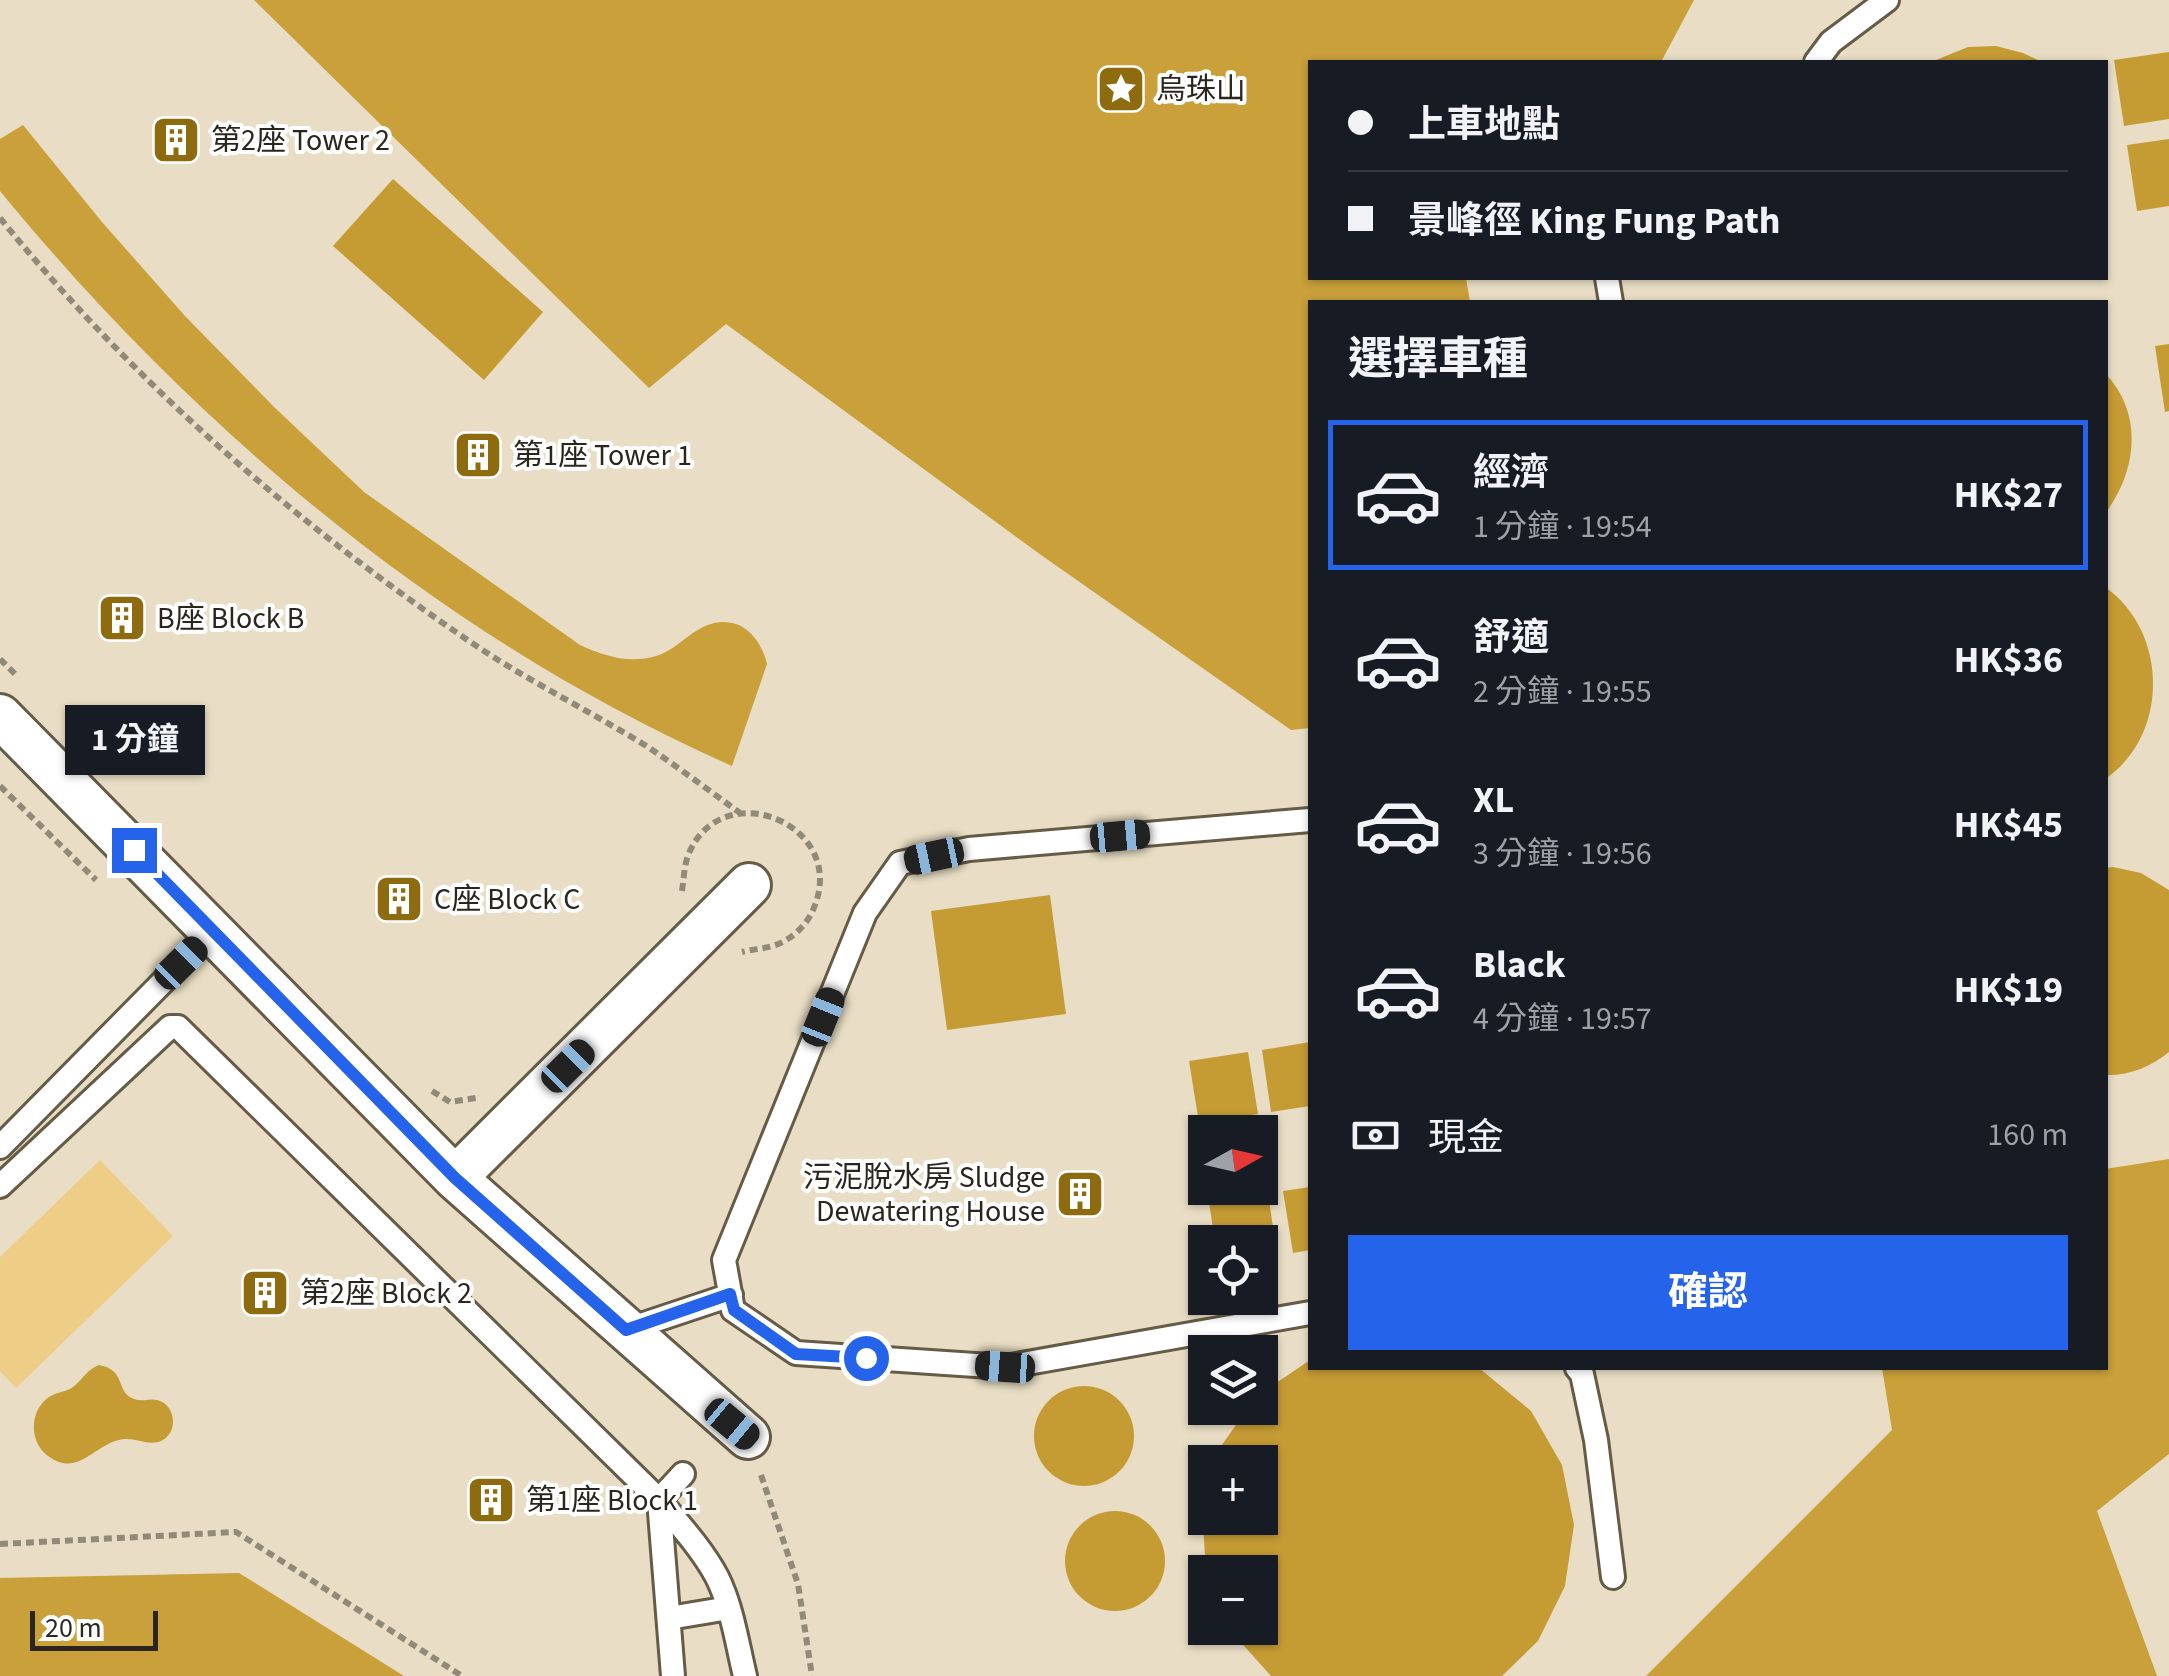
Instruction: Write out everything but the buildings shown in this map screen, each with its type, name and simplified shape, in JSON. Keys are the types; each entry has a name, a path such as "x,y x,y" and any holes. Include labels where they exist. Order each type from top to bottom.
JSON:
{"street":[{"path":"14,702 214,930 455,1178 748,1437"},
{"path":"455,1178 749,885"}],"lane":[{"path":"1818,60 1831,42 1886,0"},
{"path":"1308,820 969,849 900,864 865,912 724,1260 734,1310 796,1354 1005,1367 1308,1312"},
{"path":"0,1147 214,930"},
{"path":"0,1186 174,1025 659,1500 708,1561 729,1608 745,1676"},
{"path":"626,1330 730,1294"},
{"path":"1579,1370 1596,1440 1613,1577"},
{"path":"673,1676 659,1500 683,1474"},
{"path":"669,1618 729,1608"}],"path":[{"path":"0,218 90,320 161,392 312,526 474,644 648,748 740,813"},
{"path":"0,660 14,702"},
{"path":"670,904 683,890 683,873 694,843 721,820 740,813 758,813 781,819 795,829 808,842 820,881 811,916 784,942 766,949 746,950 730,958"},
{"path":"416,1081 450,1102 478,1098"},
{"path":"748,1437 798,1584 812,1676"},
{"path":"0,1544 236,1532 462,1676"}],"shaded area":[{"path":"254,0 1694,0 1662,60 1308,60 1308,280 1466,280 1470,300 1308,300 1308,728 1291,730 1041,555 726,324 649,388"},
{"path":"1996,46 2038,60 1936,60 1968,47"},
{"path":"2169,52 2169,119 2124,126 2114,60"},
{"path":"23,125 185,316 364,492 580,645 607,655 636,659 664,653 711,624 732,623 748,631 767,664 732,766 627,715 525,657 427,592 333,521 243,445 157,364 0,191 0,139"},
{"path":"2169,139 2169,206 2137,211 2127,145"},
{"path":"393,179 543,312 484,380 333,246"},
{"path":"2169,344 2169,411 2165,412 2155,346"},
{"path":"2108,377 2118,389 2131,424 2129,461 2108,509"},
{"path":"2108,590 2126,606 2141,630 2150,656 2153,684 2150,711 2141,737 2126,760 2108,776"},
{"path":"2108,868 2141,873 2169,890 2169,1052 2139,1070 2108,1075"},
{"path":"1050,895 1066,1014 947,1030 931,911"},
{"path":"1308,1042 1308,1106 1271,1112 1262,1050"},
{"path":"1248,1052 1258,1114 1198,1115 1189,1061"},
{"path":"2169,1159 2169,1454 2097,1511 2157,1676 1646,1676 1892,1430 1882,1370 2108,1370 2108,1169"},
{"path":"100,1160 173,1236 16,1388 0,1371 0,1257"},
{"path":"1308,1187 1308,1250 1293,1253 1283,1191"},
{"path":"1209,1205 1270,1205 1273,1225 1212,1225"},
{"path":"1308,1361 1308,1370 1481,1370 1531,1411 1562,1465 1574,1525 1565,1586 1538,1641 1502,1676 1271,1676 1243,1645 1278,1645 1278,1555 1205,1555 1204,1535 1278,1535 1278,1445 1222,1445 1236,1425 1278,1425 1278,1382"},
{"path":"99,1365 114,1371 128,1396 157,1400 168,1407 173,1419 171,1432 161,1441 124,1439 78,1462 59,1462 37,1443 34,1426 38,1410 49,1397 70,1389"},
{"path":"1084,1386 1112,1394 1126,1408 1134,1436 1126,1464 1112,1478 1084,1486 1056,1478 1042,1464 1034,1436 1042,1408 1056,1394"},
{"path":"1115,1511 1143,1519 1157,1533 1165,1561 1157,1589 1143,1603 1115,1611 1087,1603 1073,1589 1065,1561 1073,1533 1087,1519"},
{"path":"239,1573 404,1676 0,1676 0,1578"}],"place":[{"name":"烏珠山","path":"1121,89"},
{"name":"第2座 Tower 2","path":"176,140"},
{"name":"第1座 Tower 1","path":"478,455"},
{"name":"B座 Block B","path":"122,618"},
{"name":"C座 Block C","path":"399,899"},
{"name":"污泥脫水房 Sludge Dewatering House","path":"1080,1194"},
{"name":"第2座 Block 2","path":"265,1293"},
{"name":"第1座 Block 1","path":"491,1500"}],"route":[{"path":"134,850 455,1178 626,1330 730,1294 734,1310 796,1354 866,1358"}]}
